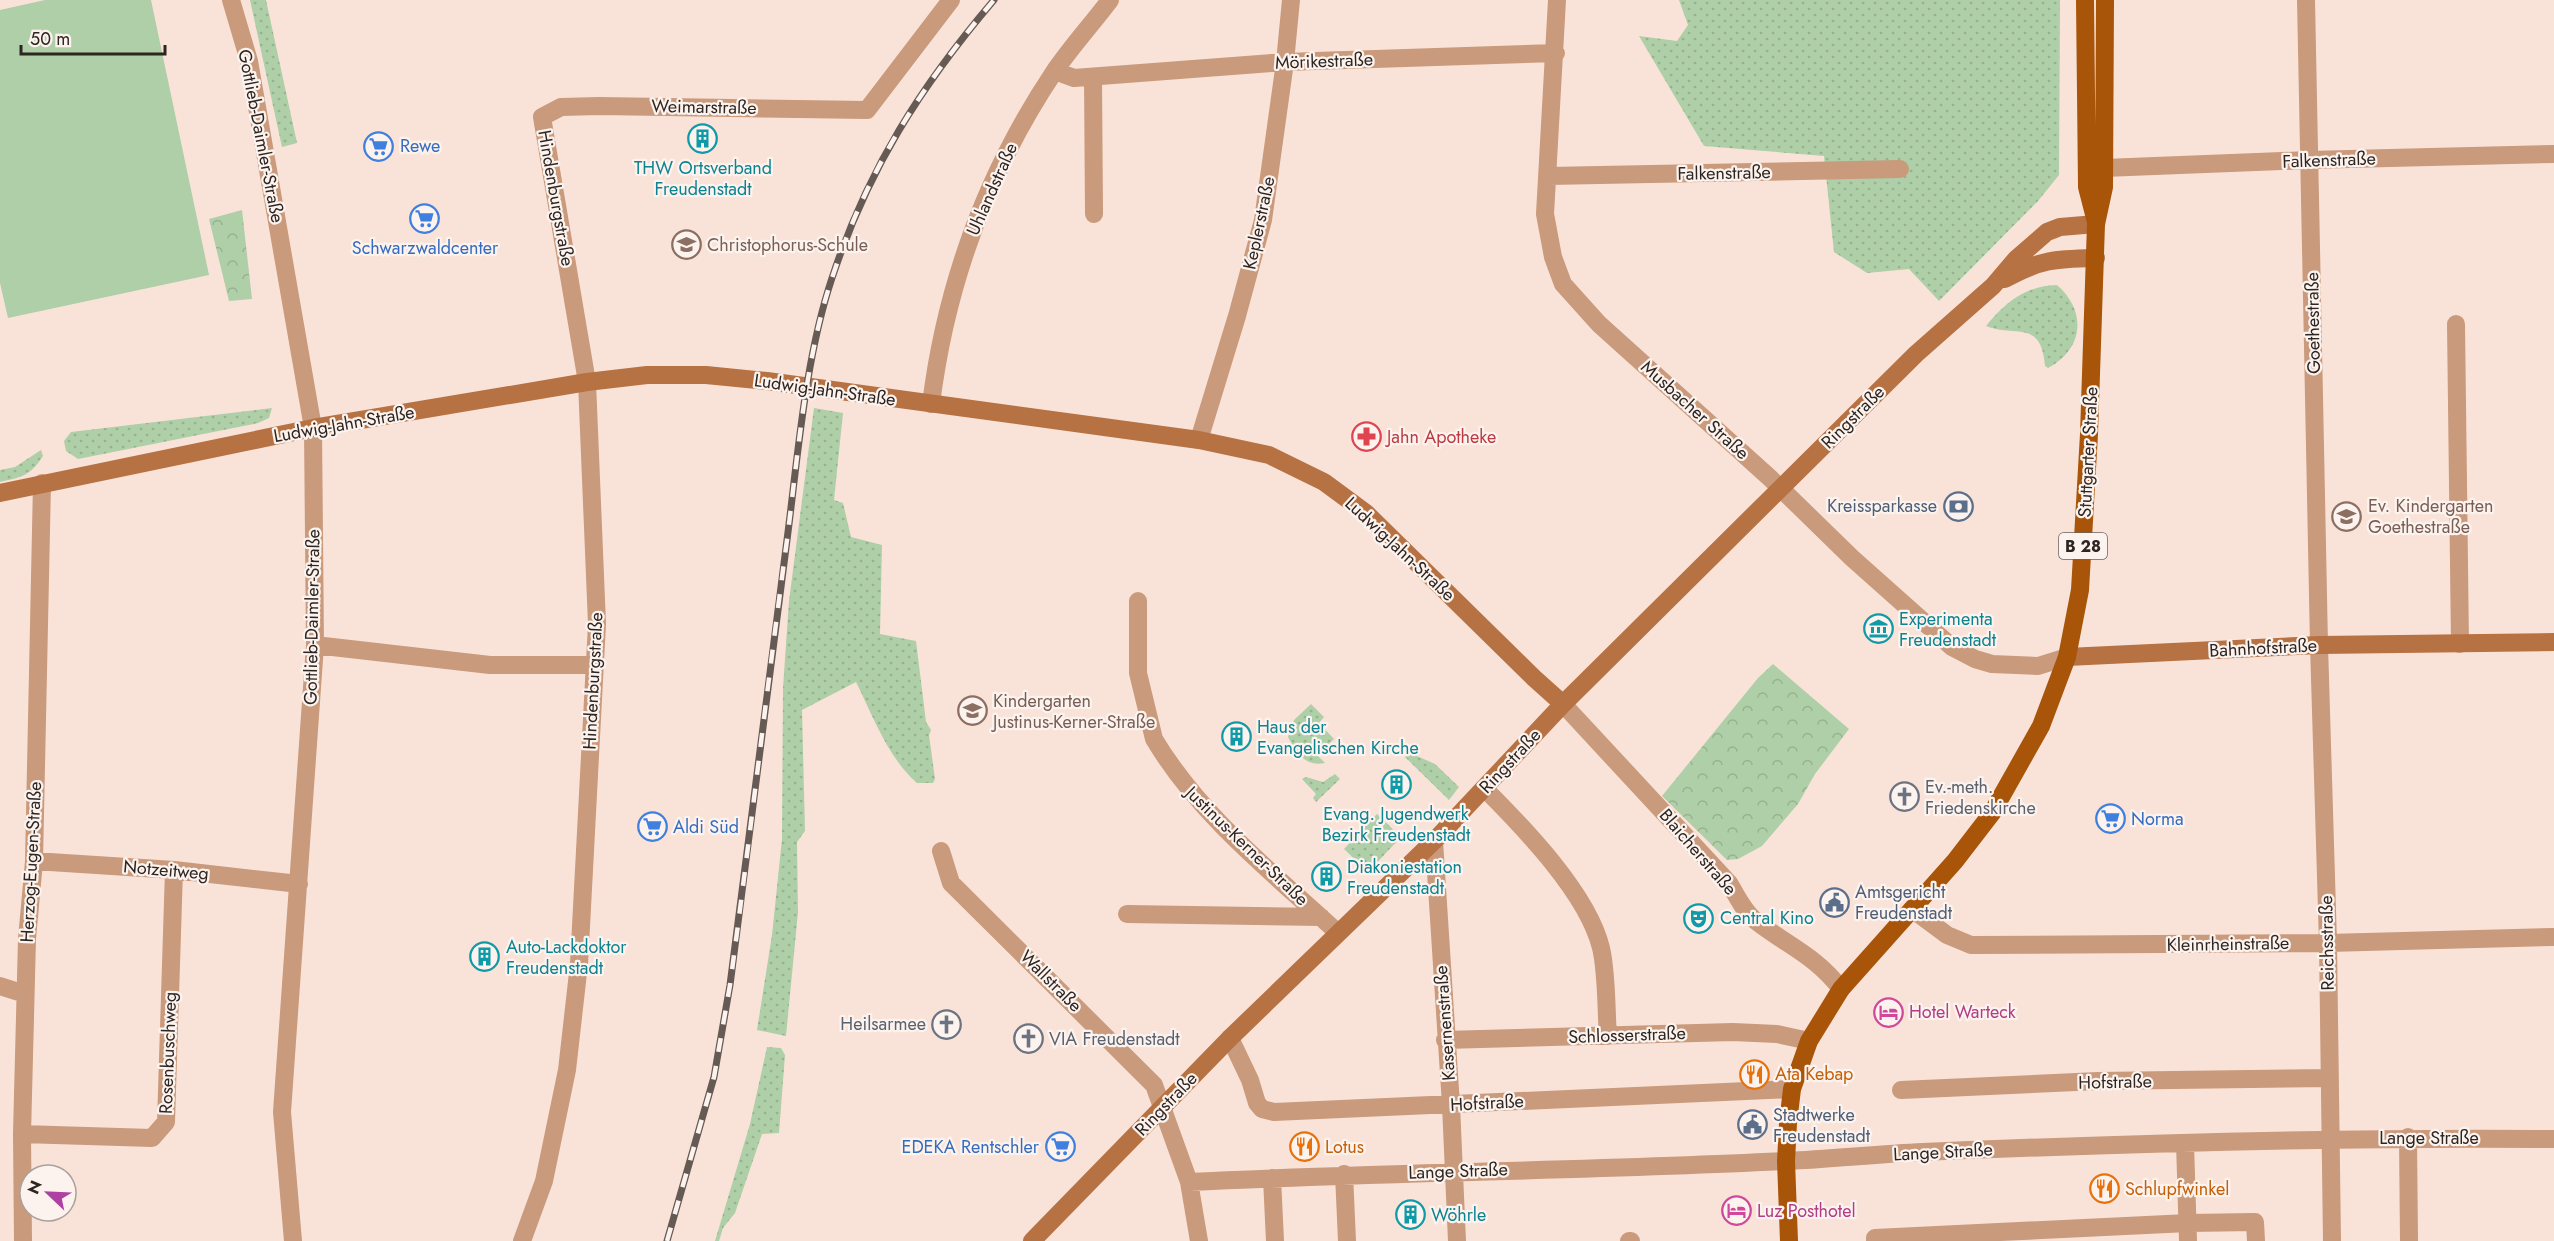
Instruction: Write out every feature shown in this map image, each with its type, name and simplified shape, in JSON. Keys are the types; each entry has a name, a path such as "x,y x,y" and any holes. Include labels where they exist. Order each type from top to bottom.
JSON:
{"main road":[{"name":"Stuttgarter Straße","path":"1790,1241 1786,1161 1792,1089 1809,1041 1841,989 1955,861 1992,813 2041,726 2067,657 2080,590 2096,258 2096,224 2087,187 2085,0"},
{"name":"Stuttgarter Straße","path":"2096,224 2103,198 2105,0"}],"street":[{"name":"Gottlieb-Daimler-Straße","path":"231,0 249,61 313,428 315,645 282,1113 293,1241"},
{"name":"Weimarstraße","path":"542,117 561,107 590,106 867,110 951,0"},
{"name":"Uhlandstraße","path":"931,404 936,366 954,284 982,203 1009,147 1055,71 1110,0"},
{"name":"Keplerstraße","path":"1199,440 1237,316 1263,220 1285,62 1291,0"},
{"name":"Musbacher Straße","path":"1557,0 1556,53 1545,214 1553,257 1563,284 1599,324 1782,489 1907,608 1952,647 1975,659 1992,664 2038,666 2067,657"},
{"name":"Goethestraße","path":"2306,0 2319,645"},
{"name":"Mörikestraße","path":"1055,71 1074,78 1285,62 1556,53"},
{"path":"1093,77 1094,213"},
{"name":"Hindenburgstraße","path":"522,1241 544,1181 567,1070 579,964 597,624 587,382 542,117"},
{"name":"Falkenstraße","path":"2104,168 2554,154"},
{"name":"Falkenstraße","path":"1548,176 1899,170"},
{"name":"Ringstraße","path":"1032,1241 1230,1038 1337,932 1434,841 1563,704 1916,354 1993,286 2016,259 2047,232 2060,227 2096,224"},
{"name":"Ringstraße","path":"1993,286 2024,269 2050,260 2096,258"},
{"path":"2456,324 2460,644"},
{"name":"Ludwig-Jahn-Straße","path":"0,493 313,428 587,382 647,375 706,375 1199,440 1269,455 1324,482 1366,513 1563,704"},
{"name":"Herzog-Eugen-Straße","path":"23,1241 21,1134 25,994 34,861 42,483"},
{"name":"Justinus-Kerner-Straße","path":"1138,601 1138,673 1154,739 1175,773 1208,810 1337,932"},
{"name":"Bahnhofstraße","path":"2067,657 2319,645 2554,642"},
{"path":"315,645 490,665 594,665"},
{"name":"Reichsstraße","path":"2319,645 2328,943 2332,1241"},
{"name":"Blaicherstraße","path":"1563,704 1729,883 1755,921 1794,945 1827,971 1841,989"},
{"path":"1485,789 1543,851 1592,922 1602,949 1608,1036"},
{"name":"Kasernenstraße","path":"1434,841 1445,1040 1451,1105 1456,1241"},
{"name":"Wallstraße","path":"941,852 951,883 1154,1085 1161,1110 1189,1182 1199,1241"},
{"name":"Notzeitweg","path":"34,861 174,870 299,884"},
{"name":"Rosenbuschweg","path":"21,1134 152,1138 166,1122 174,870"},
{"name":"Kleinrheinstraße","path":"1912,909 1947,935 1971,945 2328,943 2554,937"},
{"name":"Justinus-Kerner-Straße","path":"1126,914 1321,917"},
{"path":"0,986 25,994"},
{"name":"Schlosserstraße","path":"1445,1040 1733,1032 1777,1034 1809,1041"},
{"name":"Hofstraße","path":"1230,1038 1250,1080 1257,1103 1262,1109 1274,1112 1792,1089"},
{"name":"Hofstraße","path":"1900,1090 2098,1081 2329,1078"},
{"path":"2408,1137 2409,1241"},
{"name":"Lange Straße","path":"1189,1182 1344,1174 1786,1161 1919,1152 2185,1143 2408,1137 2554,1139"},
{"path":"2185,1143 2188,1232"},
{"path":"1344,1174 1347,1241"},
{"path":"1272,1178 1275,1241"},
{"path":"1875,1241 1875,1238 2188,1232 2255,1222 2256,1241"}],"green space":[{"path":"45,0 151,0 209,275 8,318 0,283 0,10"},
{"path":"250,0 266,0 297,143 282,147"},
{"path":"1679,0 2060,0 2059,175 2038,201 1939,301 1909,269 1867,273 1834,252 1824,156 1704,146 1639,36 1677,41 1688,25"},
{"path":"242,210 252,299 229,301 209,219"},
{"path":"2057,285 2067,295 2073,306 2077,318 2077,329 2075,340 2069,351 2048,368 2045,366 2043,351 2032,335 1986,326 2017,297 2035,288"},
{"path":"272,408 269,418 258,423 78,459 66,451 64,441 71,432"},
{"path":"814,408 843,413 834,500 843,503 851,537 882,545 880,634 916,641 926,722 931,730 929,735 935,779 933,783 917,783 907,773 889,749 856,682 802,710 805,831 797,842 798,912 786,1036 757,1030 772,935 782,839 783,688 789,601"},
{"path":"41,450 43,456 29,472 0,482 0,470 15,467"},
{"path":"1773,664 1849,729 1815,774 1798,804 1762,846 1738,859 1727,860 1662,796 1758,678"},
{"path":"1311,704 1324,717 1319,723 1334,739 1317,755 1325,763 1312,763 1302,758 1288,737 1294,720"},
{"path":"1410,753 1435,764 1459,787 1449,800 1405,757"},
{"path":"1335,774 1340,779 1316,802 1313,798 1316,794 1302,779 1306,777 1323,782"},
{"path":"1377,814 1401,837 1368,872 1344,849"},
{"path":"767,1047 781,1048 785,1055 779,1133 762,1134 735,1213 723,1228 719,1241 715,1241 750,1124"}],"railway":[{"path":"667,1241 714,1077 730,985 804,408 815,341 823,309 846,238 880,165 920,97 967,32 994,0"}],"place":[{"name":"THW Ortsverband Freudenstadt","path":"703,139"},
{"name":"Rewe","path":"379,146"},
{"name":"Schwarzwaldcenter","path":"425,219"},
{"name":"Christophorus-Schule","path":"686,245"},
{"name":"Jahn Apotheke","path":"1366,437"},
{"name":"Kreissparkasse","path":"1958,506"},
{"name":"Ev. Kindergarten Goethestraße","path":"2347,516"},
{"name":"Experimenta Freudenstadt","path":"1878,629"},
{"name":"Kindergarten Justinus-Kerner-Straße","path":"972,711"},
{"name":"Haus der Evangelischen Kirche","path":"1236,737"},
{"name":"Evang. Jugendwerk Bezirk Freudenstadt","path":"1396,785"},
{"name":"Ev.-meth. Friedenskirche","path":"1904,797"},
{"name":"Norma","path":"2110,819"},
{"name":"Aldi Süd","path":"652,827"},
{"name":"Diakoniestation Freudenstadt","path":"1326,877"},
{"name":"Amtsgericht Freudenstadt","path":"1834,902"},
{"name":"Central Kino","path":"1699,918"},
{"name":"Auto-Lackdoktor Freudenstadt","path":"485,957"},
{"name":"Hotel Warteck","path":"1888,1012"},
{"name":"Heilsarmee","path":"947,1024"},
{"name":"VIA Freudenstadt","path":"1028,1039"},
{"name":"Ata Kebap","path":"1754,1074"},
{"name":"Stadtwerke Freudenstadt","path":"1752,1125"},
{"name":"EDEKA Rentschler","path":"1060,1147"},
{"name":"Lotus","path":"1304,1147"},
{"name":"Schlupfwinkel","path":"2104,1189"},
{"name":"Luz Posthotel","path":"1736,1211"},
{"name":"Wöhrle","path":"1410,1215"}]}
